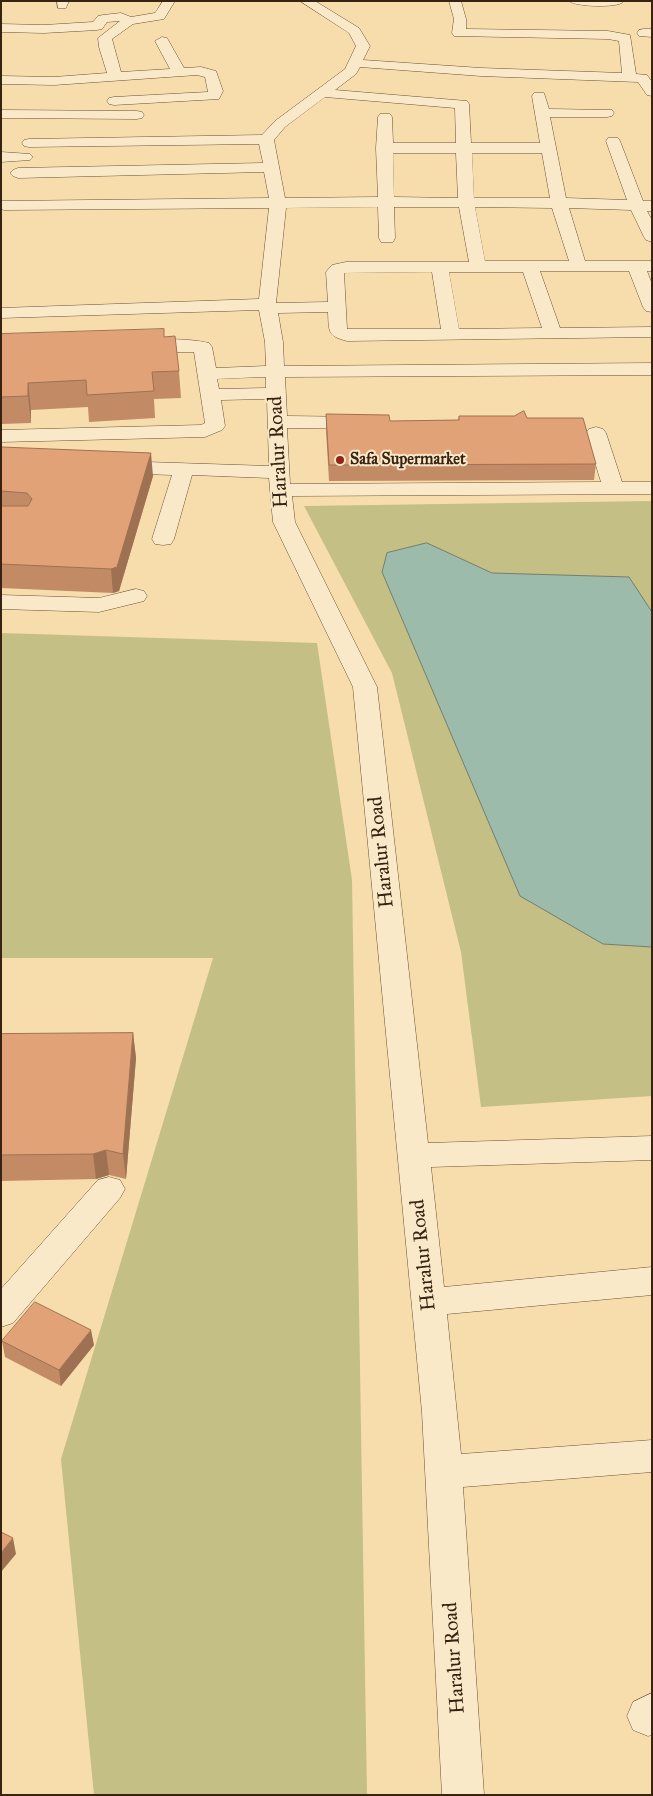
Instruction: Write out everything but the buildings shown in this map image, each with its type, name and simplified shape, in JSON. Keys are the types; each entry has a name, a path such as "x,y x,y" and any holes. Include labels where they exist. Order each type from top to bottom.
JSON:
{"street":[{"path":"115,76 113,64 104,43 105,38 129,21 159,16 169,1"},
{"path":"1,128 31,136 266,139 280,124 351,71 363,46 354,31 306,1"},
{"path":"455,1 465,20 459,37 619,36 625,38 626,41 628,73"},
{"path":"575,1 617,2"},
{"path":"1,28 44,29 97,26 103,19 121,17 129,21"},
{"path":"550,21 610,22"},
{"path":"162,41 179,72"},
{"path":"355,63 481,72 628,73 652,71"},
{"path":"1,80 52,92 115,76 201,71 202,73 211,74 216,91 214,96 114,100"},
{"path":"628,73 642,78 652,92"},
{"path":"52,92 41,107 18,173 5,198 278,203 559,203 644,206"},
{"path":"322,93 462,104 466,202 476,261"},
{"path":"540,96 559,203 577,260"},
{"path":"543,113 607,113"},
{"path":"1,114 31,136"},
{"path":"1,157 31,136 153,115"},
{"path":"385,117 384,148 387,238"},
{"name":"Haralur Road","path":"266,139 278,203 267,302 274,342 280,481 284,522 365,687 440,1412 463,1795"},
{"path":"613,141 644,206 652,238"},
{"path":"384,148 549,148"},
{"path":"18,173 270,167"},
{"path":"440,266 451,335"},
{"path":"652,307 644,266 440,266 338,269 335,272 338,332 347,336 652,332"},
{"path":"530,266 553,333"},
{"path":"1,313 337,301"},
{"path":"1,436 205,430 215,426 203,347 185,345 117,348"},
{"path":"207,374 275,382 652,369"},
{"path":"210,395 275,382"},
{"path":"277,422 385,423"},
{"path":"596,433 614,489"},
{"path":"97,466 184,469 280,481 614,489 652,488"},
{"path":"163,539 184,469"},
{"path":"1,602 99,605 136,596"},
{"path":"414,1156 652,1148"},
{"path":"1,1313 109,1189"},
{"path":"428,1302 652,1281"},
{"path":"444,1472 652,1456"}],"shaded area":[{"path":"652,501 652,1096 481,1107 461,952 392,673 304,506"},
{"path":"427,543 492,573 629,577 652,612 652,947 603,944 520,896 382,572 387,553"},
{"path":"1,633 317,643 352,880 367,1795 94,1795 61,1459 213,958 1,958"}],"place":[{"name":"Safa Supermarket","path":"340,460"}]}
